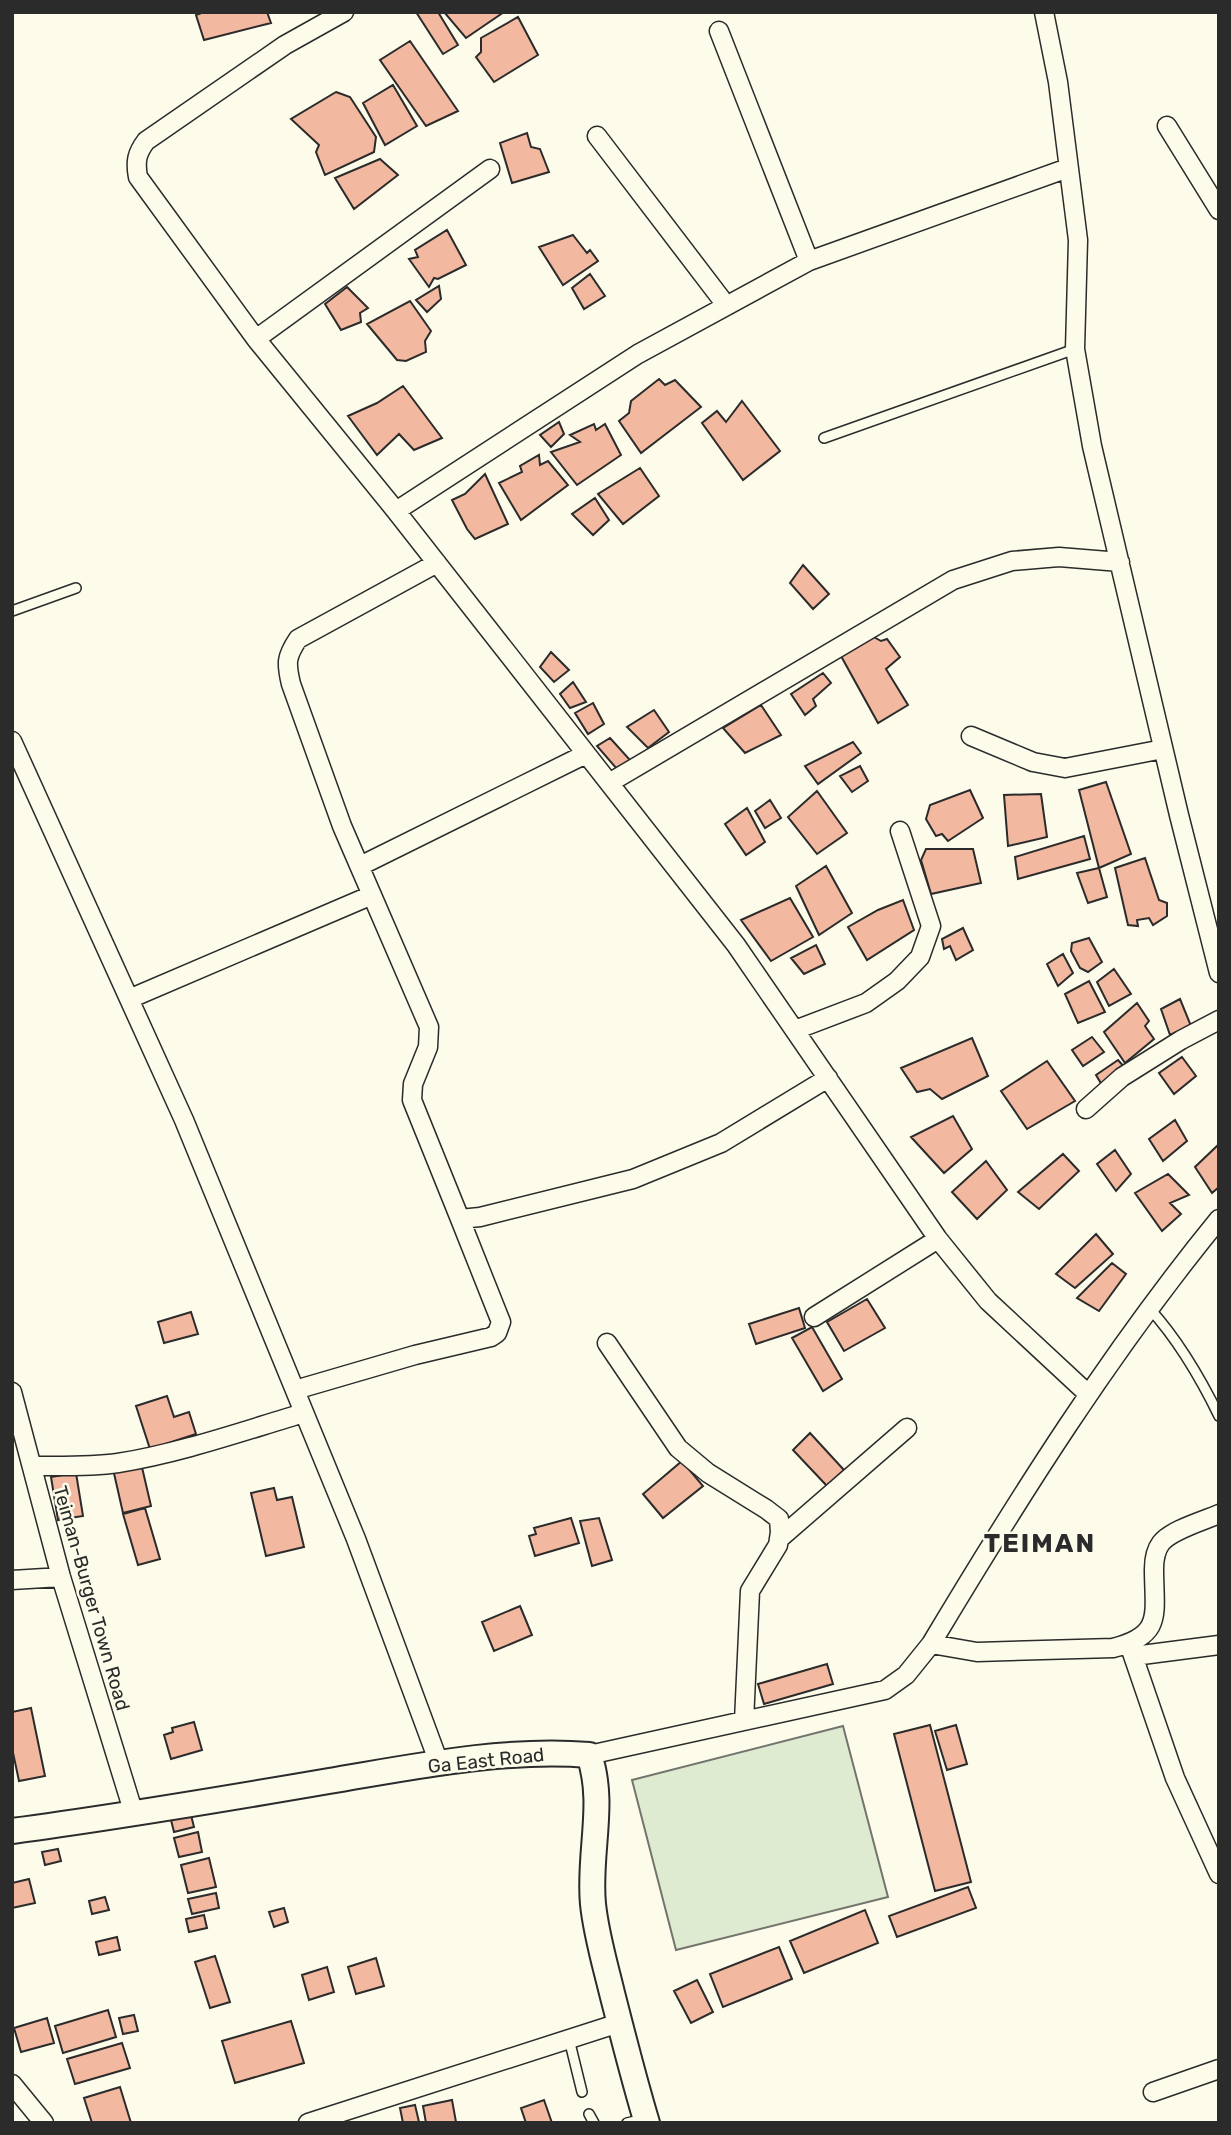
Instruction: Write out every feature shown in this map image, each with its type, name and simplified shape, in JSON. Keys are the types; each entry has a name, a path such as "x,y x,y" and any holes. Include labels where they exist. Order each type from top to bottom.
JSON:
{"street":[{"path":"344,12 285,45 146,141 138,152 138,177 257,339 396,511 736,945 938,1239 988,1301 1088,1394"},
{"path":"1044,12 1058,82 1078,240 1075,349 1092,446 1219,973"},
{"path":"719,31 809,261"},
{"path":"1167,126 1219,210"},
{"path":"597,136 726,305"},
{"path":"396,511 638,354 809,261 1068,167"},
{"path":"257,339 490,169"},
{"path":"609,783 953,580 1012,561 1059,557 1119,562"},
{"path":"295,1390 415,1355 491,1337 497,1333 501,1322 412,1100 413,1084 428,1047 429,1027 342,826 290,684 286,664 298,639 437,563"},
{"path":"971,736 1033,762 1065,768 1163,749"},
{"path":"12,741 184,1120 356,1539 439,1763"},
{"path":"360,866 586,754"},
{"path":"795,1030 866,1003 897,981 920,957 931,926 900,831"},
{"path":"129,999 372,895"},
{"path":"1086,1109 1122,1077 1219,1020"},
{"path":"460,1219 480,1217 633,1179 721,1143 828,1078"},
{"path":"640,2122 593,1904 597,1796 595,1770 589,1755 885,1690 906,1675 931,1644 1088,1394 1185,1260 1219,1219"},
{"path":"814,1317 938,1239"},
{"path":"607,1343 678,1448 708,1473 779,1519 778,1545 750,1591 744,1721"},
{"name":"Teiman-Burger Town Road","path":"12,1392 61,1577 134,1814"},
{"path":"32,1466 97,1465 136,1459 304,1413"},
{"path":"779,1539 907,1428"},
{"path":"1132,1650 1153,1622 1154,1557 1160,1544 1168,1536 1219,1514"},
{"path":"12,1580 61,1577"},
{"path":"931,1644 977,1652 1113,1648 1132,1650 1219,1645"},
{"path":"1132,1650 1175,1778 1219,1874"},
{"name":"Ga East Road","path":"12,1831 134,1814 439,1763 549,1753 589,1755"},
{"path":"308,2123 620,2023"},
{"path":"1153,2092 1219,2069"},
{"path":"12,2084 44,2123"}],"lane":[{"path":"824,438 1075,349"},
{"path":"12,611 76,589"},
{"path":"1150,1309 1186,1354 1219,1416"},
{"path":"569,2039 582,2092"}],"green space":[{"path":"843,1726 888,1897 676,1950 632,1780"}],"building":[{"path":"204,12 267,12 271,23 204,40 196,15"},
{"path":"416,12 438,12 458,45 443,54"},
{"path":"444,12 504,12 466,38"},
{"path":"518,17 538,55 494,82 476,57 481,52 481,38"},
{"path":"410,41 458,111 426,126 380,60"},
{"path":"393,85 417,126 385,145 363,103"},
{"path":"336,92 350,97 376,137 374,152 325,175 316,152 319,145 291,119"},
{"path":"527,133 531,147 540,149 549,172 512,183 500,143"},
{"path":"380,159 398,175 354,209 335,178"},
{"path":"447,230 466,265 438,279 434,278 429,287 409,259 418,257 415,250"},
{"path":"573,235 587,253 590,250 598,261 563,285 539,247"},
{"path":"590,274 605,296 584,309 572,288"},
{"path":"439,286 441,299 427,312 416,300"},
{"path":"347,287 368,308 360,313 361,322 341,330 325,304"},
{"path":"410,301 431,331 425,341 426,352 406,361 397,360 367,324"},
{"path":"659,379 665,385 675,380 701,407 641,453 619,421 629,413 631,401"},
{"path":"403,386 442,438 414,450 399,434 377,455 348,416 377,403"},
{"path":"742,401 780,451 743,480 702,423 717,411 726,422"},
{"path":"559,422 564,434 551,447 540,435"},
{"path":"594,424 596,430 605,424 621,455 577,485 551,452 580,442 570,435"},
{"path":"539,455 540,465 548,461 568,485 521,520 499,483 522,472 520,466"},
{"path":"640,468 659,496 623,524 598,494"},
{"path":"485,474 508,524 475,539 452,500 465,494"},
{"path":"595,498 609,520 593,535 572,514"},
{"path":"803,565 829,594 813,609 790,583"},
{"path":"872,636 881,641 887,639 900,657 886,669 908,705 878,723 841,656"},
{"path":"551,652 569,670 554,682 540,667"},
{"path":"823,673 831,683 813,699 816,706 805,715 791,694"},
{"path":"573,682 586,702 570,708 560,694"},
{"path":"593,703 604,724 588,734 575,713"},
{"path":"761,705 781,735 745,753 723,728"},
{"path":"654,710 669,732 648,748 627,727"},
{"path":"610,738 630,760 617,769 597,746"},
{"path":"853,742 861,753 818,784 805,766"},
{"path":"860,766 868,781 852,792 840,776"},
{"path":"1106,782 1131,854 1099,868 1079,790"},
{"path":"970,790 983,818 948,841 942,834 936,836 926,819 930,805"},
{"path":"817,791 847,833 817,854 788,817"},
{"path":"1041,794 1047,837 1008,846 1004,795"},
{"path":"770,800 781,818 765,828 755,811"},
{"path":"747,808 765,842 746,855 725,824"},
{"path":"1084,836 1090,859 1018,879 1015,857"},
{"path":"926,849 973,849 981,883 931,894 921,860"},
{"path":"1145,858 1159,900 1167,903 1167,916 1153,925 1149,918 1137,920 1138,926 1128,925 1115,868"},
{"path":"826,866 852,913 819,935 796,886"},
{"path":"1099,868 1107,897 1088,903 1077,873"},
{"path":"790,898 813,937 771,961 741,920"},
{"path":"903,900 914,930 867,960 848,927"},
{"path":"963,928 973,950 956,960 950,946 944,949 942,939"},
{"path":"1089,938 1102,962 1088,972 1080,968 1071,951 1072,943"},
{"path":"816,945 825,964 804,974 791,958"},
{"path":"1063,954 1073,973 1058,986 1047,964"},
{"path":"1114,969 1131,994 1109,1006 1097,982"},
{"path":"1089,981 1105,1012 1078,1023 1065,994"},
{"path":"1180,999 1191,1026 1170,1035 1161,1009"},
{"path":"1137,1003 1149,1021 1145,1026 1154,1039 1125,1063 1104,1032"},
{"path":"1092,1037 1104,1052 1083,1066 1072,1050"},
{"path":"972,1038 988,1076 942,1099 930,1089 917,1092 901,1068"},
{"path":"1182,1057 1196,1076 1174,1094 1159,1073"},
{"path":"1118,1060 1126,1069 1102,1085 1096,1075"},
{"path":"1047,1061 1075,1101 1027,1129 1001,1091"},
{"path":"953,1116 972,1149 944,1173 911,1137"},
{"path":"1175,1120 1187,1141 1163,1161 1149,1139"},
{"path":"1217,1146 1219,1187 1212,1193 1195,1167"},
{"path":"1115,1150 1131,1174 1116,1191 1097,1164"},
{"path":"1063,1154 1079,1171 1039,1209 1018,1192"},
{"path":"986,1161 1007,1190 977,1219 952,1192"},
{"path":"1168,1174 1189,1195 1170,1203 1181,1214 1162,1231 1135,1193"},
{"path":"1096,1234 1113,1254 1075,1288 1056,1274"},
{"path":"1112,1263 1126,1274 1099,1311 1077,1298"},
{"path":"867,1299 885,1328 844,1351 827,1322"},
{"path":"799,1308 805,1328 756,1344 749,1324"},
{"path":"191,1312 198,1334 164,1343 158,1322"},
{"path":"812,1327 842,1379 823,1391 792,1338"},
{"path":"167,1396 174,1417 189,1412 196,1434 150,1449 136,1406"},
{"path":"810,1433 844,1470 827,1486 793,1450"},
{"path":"682,1461 703,1486 663,1518 643,1494"},
{"path":"141,1463 151,1506 123,1513 113,1469"},
{"path":"76,1473 83,1516 58,1520 51,1477"},
{"path":"274,1488 277,1500 292,1497 304,1547 266,1556 251,1493"},
{"path":"145,1508 160,1559 138,1565 123,1514"},
{"path":"571,1518 579,1543 535,1556 529,1536 536,1534 534,1528"},
{"path":"599,1518 612,1560 592,1566 580,1521"},
{"path":"520,1606 532,1635 494,1651 482,1622"},
{"path":"827,1664 833,1684 764,1704 758,1684"},
{"path":"31,1708 45,1776 19,1781 12,1748 12,1712"},
{"path":"194,1722 202,1750 171,1759 164,1735 173,1732 172,1728"},
{"path":"930,1725 971,1882 935,1891 894,1734"},
{"path":"956,1725 967,1764 947,1770 935,1731"},
{"path":"190,1811 194,1827 174,1832 170,1816"},
{"path":"198,1832 202,1852 179,1857 174,1838"},
{"path":"58,1849 61,1861 45,1865 42,1852"},
{"path":"209,1858 216,1887 188,1893 181,1865"},
{"path":"29,1879 35,1903 12,1908 12,1883"},
{"path":"968,1887 976,1908 897,1937 889,1916"},
{"path":"216,1893 219,1908 192,1914 188,1899"},
{"path":"105,1897 109,1910 92,1914 89,1901"},
{"path":"284,1908 288,1922 274,1927 269,1912"},
{"path":"865,1910 878,1943 804,1973 790,1941"},
{"path":"204,1915 207,1928 189,1932 186,1919"},
{"path":"117,1937 120,1950 99,1955 96,1942"},
{"path":"779,1947 792,1979 723,2007 710,1974"},
{"path":"215,1956 230,2002 210,2008 195,1962"},
{"path":"376,1958 384,1986 356,1994 348,1967"},
{"path":"327,1967 334,1992 309,2000 302,1975"},
{"path":"697,1980 713,2012 691,2023 674,1991"},
{"path":"108,2010 116,2037 63,2053 55,2026"},
{"path":"134,2015 138,2031 123,2034 119,2018"},
{"path":"47,2018 54,2043 21,2052 14,2028"},
{"path":"291,2021 304,2063 235,2083 222,2041"},
{"path":"122,2043 130,2068 75,2084 67,2059"},
{"path":"120,2087 131,2123 92,2123 84,2098"},
{"path":"452,2100 456,2122 426,2123 423,2106"},
{"path":"544,2100 552,2123 526,2123 521,2108"},
{"path":"415,2105 419,2122 403,2123 400,2108"}],"district":[{"name":"TEIMAN","path":"1040,1543"}]}
